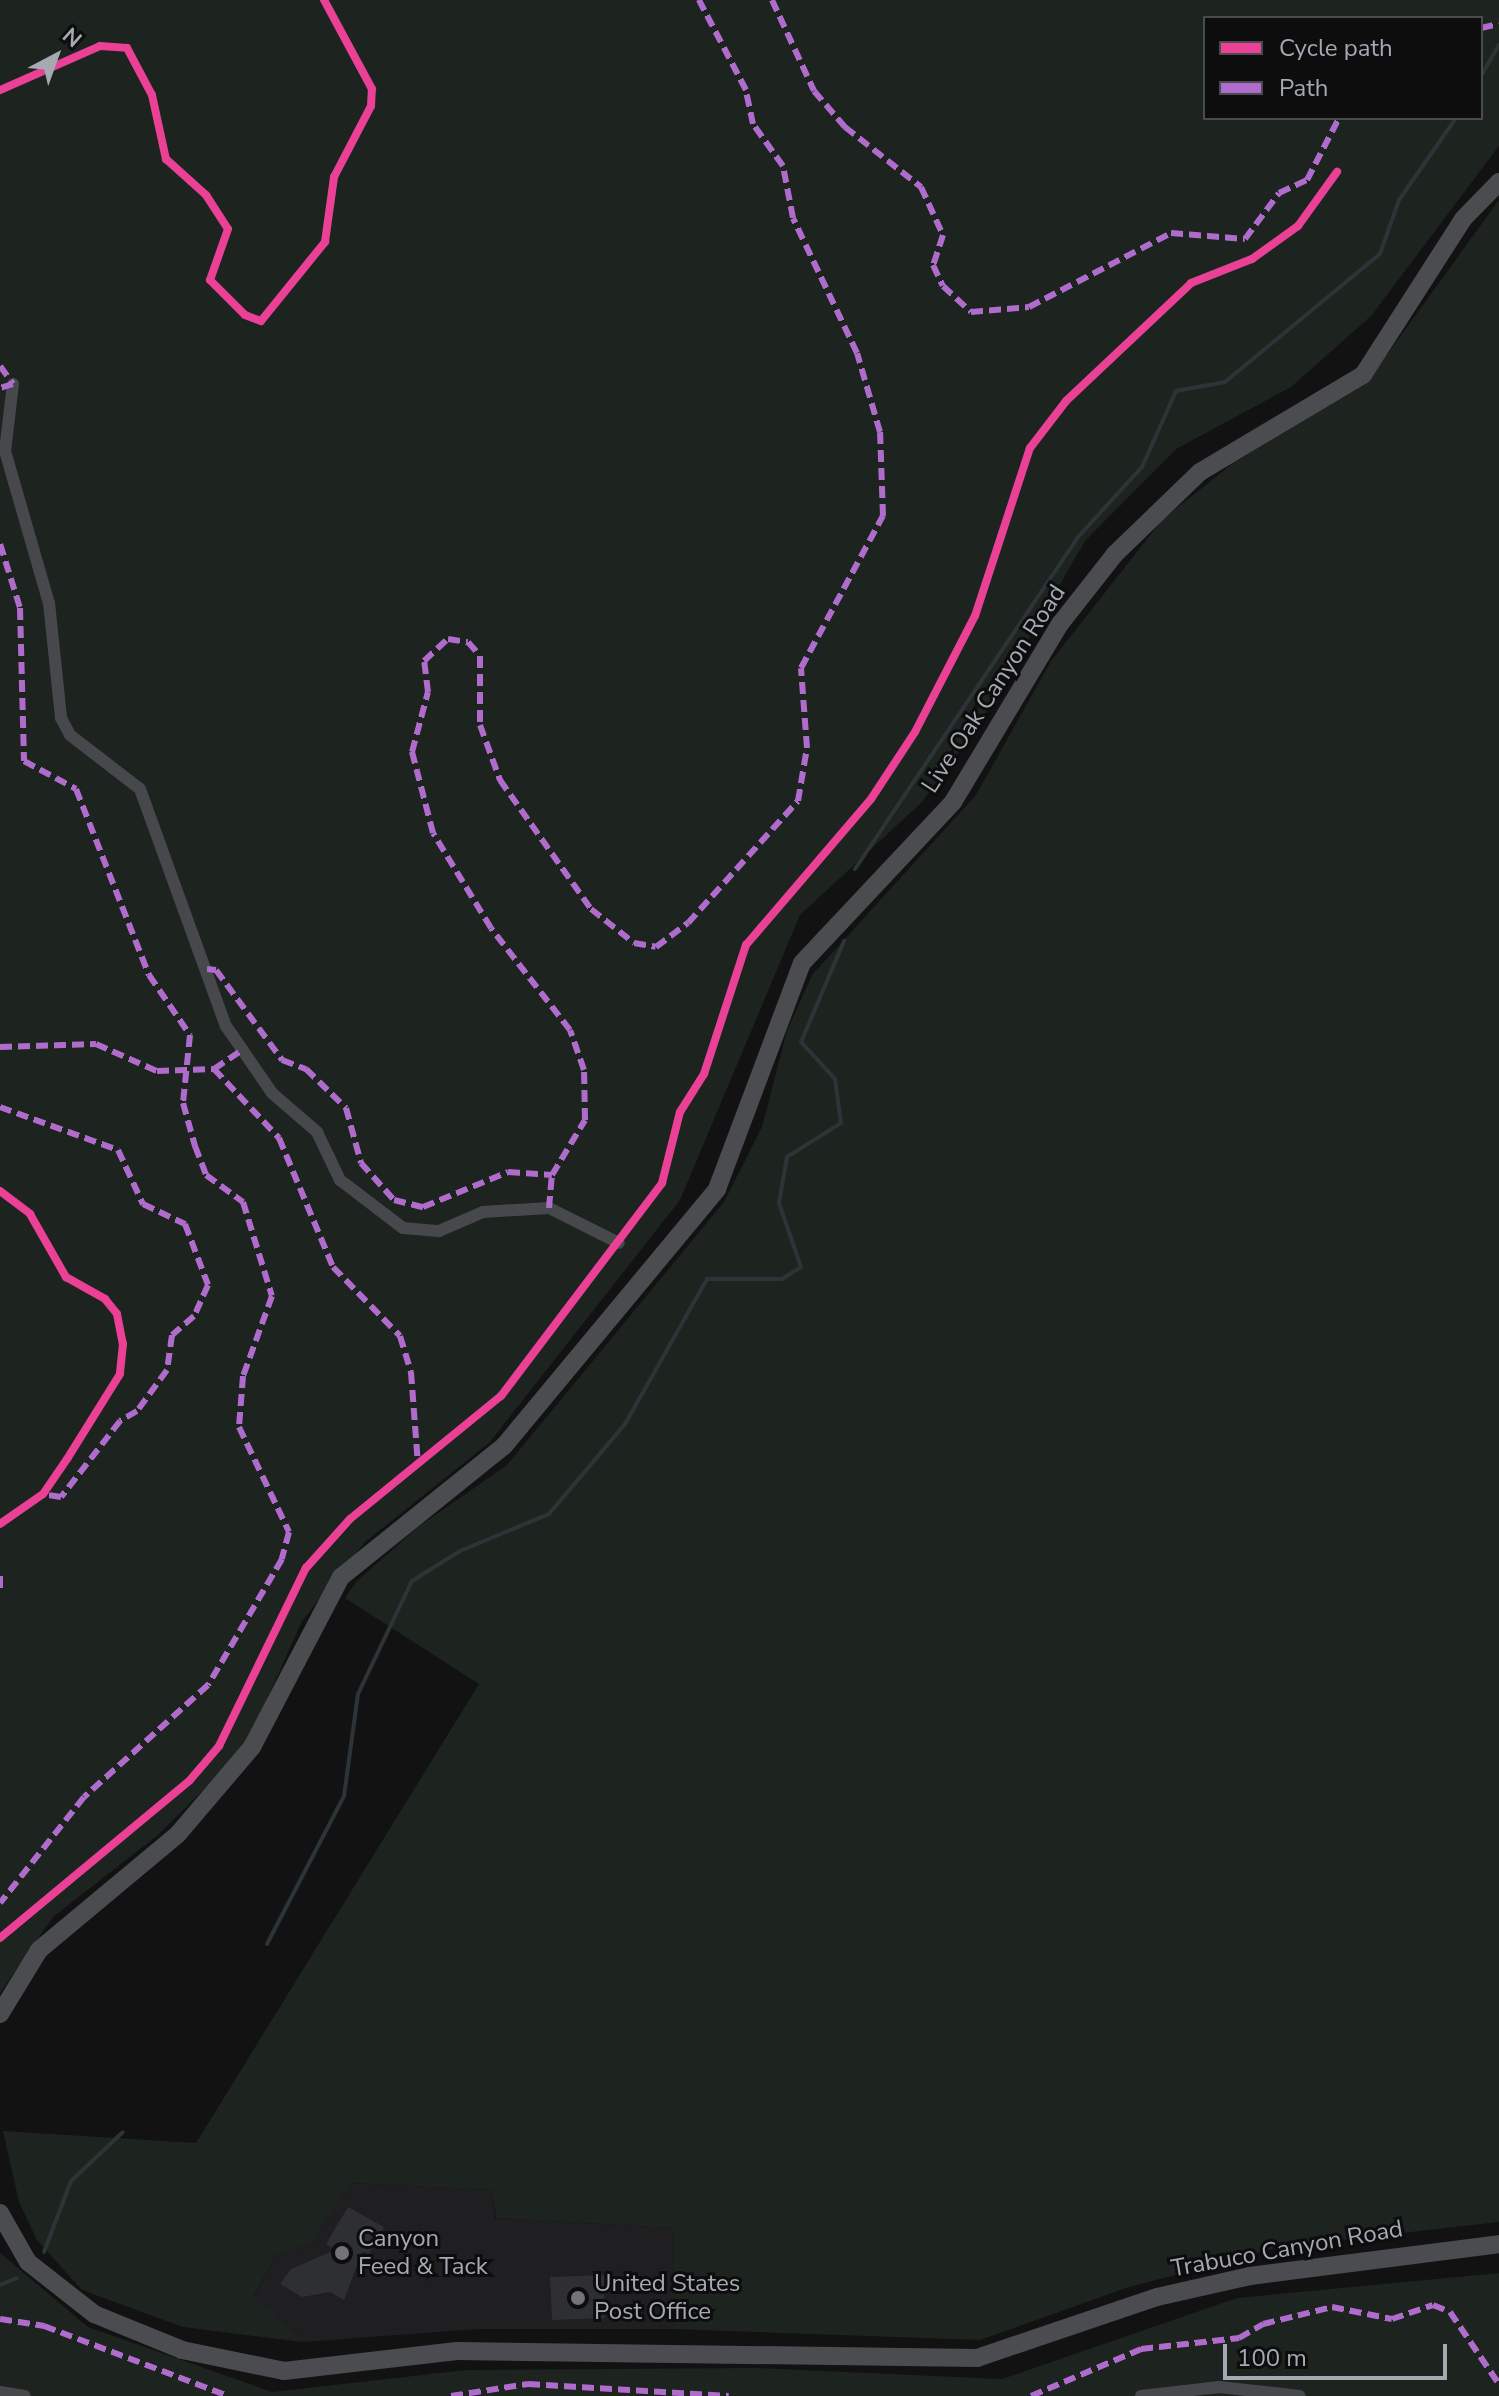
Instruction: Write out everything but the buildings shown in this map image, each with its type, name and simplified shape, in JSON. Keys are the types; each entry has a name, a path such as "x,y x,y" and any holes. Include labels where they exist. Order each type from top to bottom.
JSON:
{"main road":[{"name":"Live Oak Canyon Road","path":"0,2014 39,1950 178,1834 252,1747 341,1577 485,1465 717,1189 802,963 953,802 1095,578 1200,472 1363,375 1463,219 1499,182"},
{"name":"Trabuco Canyon Road","path":"0,2213 28,2262 94,2314 182,2350 284,2371 457,2351 977,2358 1157,2297 1250,2276 1499,2244"}],"street":[{"path":"13,384 5,451 49,603 61,718 70,735 140,789 226,1026 249,1061 272,1093 317,1132 340,1180 403,1228 439,1231 483,1212 549,1208 619,1243"},
{"path":"1141,2396 1219,2387 1300,2396"},
{"path":"0,2392 25,2396"}],"shaded area":[{"path":"0,0 1499,0 1499,146 1371,316 1291,387 1176,449 1085,541 983,718 922,802 800,915 680,1200 490,1442 365,1542 302,1621 251,1735 231,1762 158,1835 53,1917 0,1993"},
{"path":"1499,200 1499,2222 1279,2247 1126,2288 980,2340 675,2329 673,2228 496,2218 492,2190 351,2183 310,2244 275,2256 254,2296 303,2342 183,2327 82,2290 37,2240 19,2202 3,2131 196,2143 479,1684 345,1598 356,1582 418,1527 507,1465 724,1202 762,1127 787,1031 812,975 976,795 1051,661 1163,519 1232,464 1368,381"},
{"path":"351,2183 492,2190 495,2218 673,2228 675,2329 478,2329 303,2342 254,2297 275,2256 310,2244"},
{"path":"0,2253 88,2327 272,2392 466,2370 756,2368 1002,2379 1237,2298 1499,2273 1499,2396 0,2396"}],"waterway":[{"path":"1483,73 1499,45"},
{"path":"855,869 1078,537 1142,467 1176,391 1225,382 1380,254 1399,200 1455,120"},
{"path":"267,1944 344,1796 358,1694 412,1581 460,1551 549,1514 625,1424 707,1279 782,1279 801,1267 779,1203 787,1157 841,1123 835,1079 801,1042 844,941"},
{"path":"44,2252 71,2181 123,2132"},
{"path":"0,2285 17,2278"}],"marked path":[{"path":"207,969 216,970 282,1060 306,1069 346,1108 361,1163 394,1200 423,1207 508,1172 552,1175 585,1120 584,1070 570,1030 491,928 433,833 412,752 428,692 424,661 448,639 468,642 480,656 480,725 500,780 591,909 634,943 656,947 688,923 798,801 807,748 801,668 883,516 880,432 857,353 793,218 783,166 753,124 746,90 699,0"},
{"path":"772,0 814,91 845,127 921,187 943,235 933,265 943,286 971,312 1029,307 1171,233 1245,239 1279,193 1307,180 1338,120"},
{"path":"1483,28 1499,24"},
{"path":"0,366 13,384 0,388"},
{"path":"0,544 20,608 24,761 76,789 149,975 190,1035 183,1103 206,1175 243,1202 272,1296 243,1376 239,1427 289,1532 282,1559 208,1685 84,1797 0,1903"},
{"path":"0,1047 96,1044 157,1071 214,1069 242,1050"},
{"path":"214,1069 279,1138 333,1267 400,1336 411,1372 418,1466"},
{"path":"0,1107 118,1150 143,1204 185,1224 208,1285 194,1316 172,1335 167,1370 137,1411 120,1421 61,1497 43,1494"},
{"path":"549,1208 552,1175"},
{"path":"0,1576 0,1593"},
{"path":"1031,2396 1141,2349 1239,2338 1263,2324 1332,2307 1392,2319 1433,2305 1450,2312 1499,2384"},
{"path":"0,2319 44,2326 228,2396"},
{"path":"451,2396 528,2384 729,2396"}],"cycle path":[{"path":"0,90 100,46 127,48 152,95 166,159 206,195 228,229 210,280 245,315 261,321 325,242 334,177 371,106 372,89 324,0"},
{"path":"0,1938 190,1780 219,1746 306,1568 350,1519 501,1396 662,1183 680,1112 704,1074 746,945 871,799 915,732 975,616 1030,448 1066,401 1191,283 1252,259 1298,226 1337,172"},
{"path":"0,1191 30,1214 66,1277 105,1299 117,1314 123,1344 120,1374 67,1459 43,1494 0,1524"}],"place":[{"name":"Canyon Feed & Tack","path":"342,2253"},
{"name":"United States Post Office","path":"578,2298"}]}
